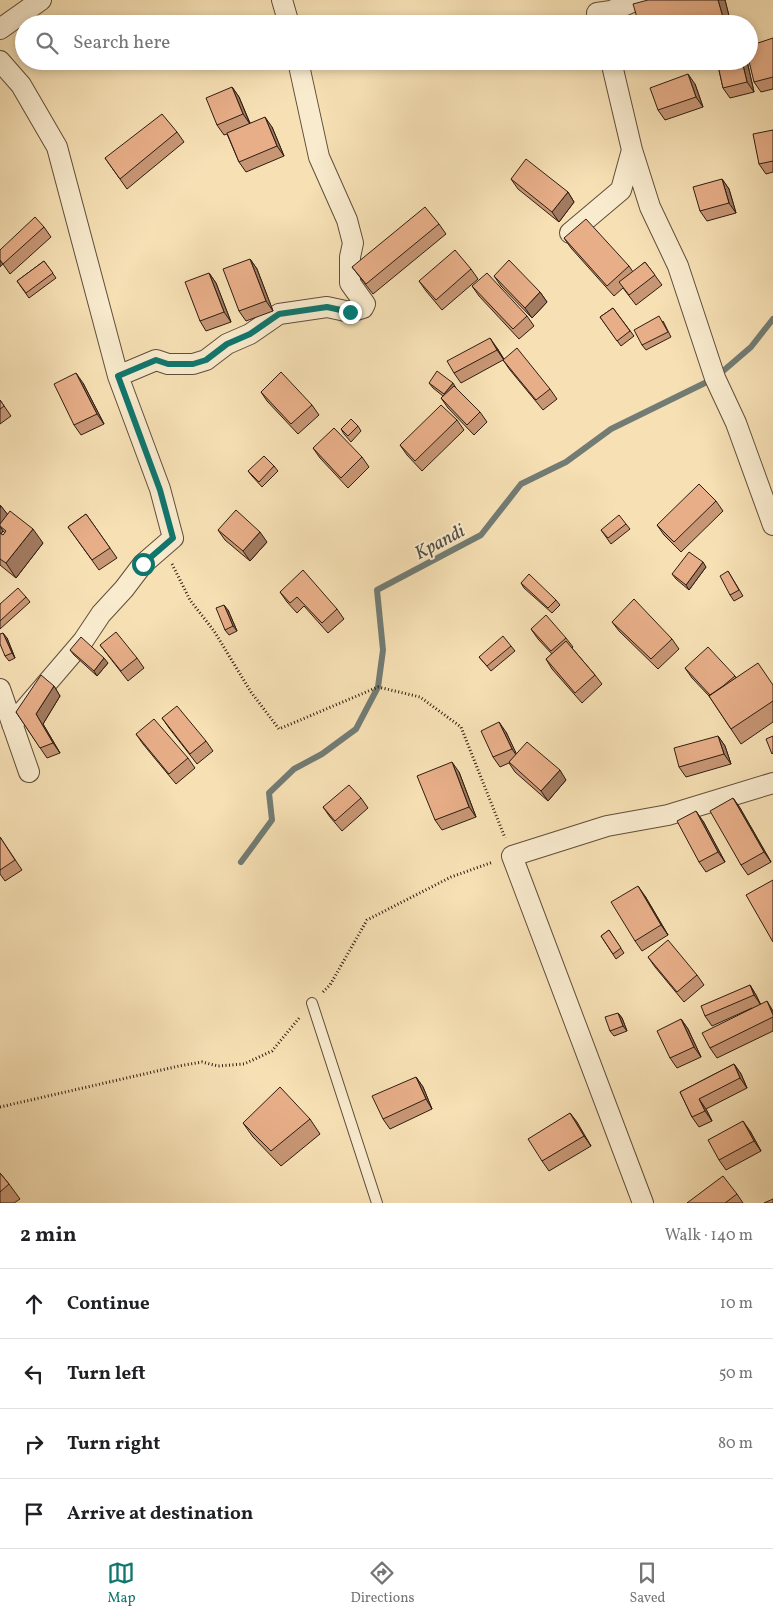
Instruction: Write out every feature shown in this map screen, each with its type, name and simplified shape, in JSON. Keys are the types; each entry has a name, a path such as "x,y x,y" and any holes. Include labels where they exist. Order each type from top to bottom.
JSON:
{"street":[{"path":"20,15 41,0"},
{"path":"282,0 286,15"},
{"path":"597,12 611,11 637,0"},
{"path":"0,29 15,18"},
{"path":"0,61 21,85 57,147 118,376 156,480 173,538 143,564 124,589 100,614 83,641 12,724"},
{"path":"118,376 156,360 168,364 193,364 206,360 227,344 250,334 279,314 327,307 350,312 363,308 365,304 350,283 352,243 347,220 319,156 300,70"},
{"path":"613,70 632,150 650,207 678,266 715,378 736,423 773,525"},
{"path":"570,232 621,190 632,150"},
{"path":"0,688 29,772"},
{"path":"643,1203 512,856 607,826 668,816 773,783"}],"lane":[{"path":"312,1003 377,1203"}],"path":[{"path":"0,1107 179,1066 202,1062 218,1066 244,1064 272,1051 312,1003 330,985 367,920 451,877 512,856 461,727 420,697 378,687 279,730 251,692 214,631 190,600 164,547"}],"building":[{"path":"648,0 718,0 722,15 636,15 633,4"},
{"path":"773,38 773,77 754,82 751,70 758,70 758,43"},
{"path":"719,70 744,70 747,82 723,88"},
{"path":"688,74 696,97 658,110 650,88"},
{"path":"232,87 243,114 217,125 206,98"},
{"path":"162,114 177,132 120,179 105,158"},
{"path":"265,117 277,146 239,162 227,133"},
{"path":"773,130 773,161 759,164 753,134"},
{"path":"526,159 568,192 552,212 511,179"},
{"path":"722,179 729,203 700,211 693,187"},
{"path":"425,207 439,224 366,284 352,267"},
{"path":"35,217 44,227 3,264 0,260 0,250"},
{"path":"586,219 629,266 607,286 564,238"},
{"path":"455,250 471,269 436,300 419,281"},
{"path":"250,259 266,301 239,311 223,269"},
{"path":"509,260 540,292 525,308 494,276"},
{"path":"44,261 53,273 26,293 17,281"},
{"path":"645,262 655,275 629,295 619,282"},
{"path":"209,273 224,312 200,321 185,282"},
{"path":"487,273 527,316 513,329 472,286"},
{"path":"613,308 630,331 617,341 600,317"},
{"path":"659,316 668,332 642,345 634,330"},
{"path":"490,338 497,350 454,373 447,361"},
{"path":"517,348 550,389 536,400 503,360"},
{"path":"437,371 453,383 444,394 429,383"},
{"path":"281,372 312,405 291,424 261,392"},
{"path":"76,373 97,414 74,425 54,384"},
{"path":"454,386 480,412 467,425 441,398"},
{"path":"0,400 4,406 0,409"},
{"path":"441,405 457,420 415,461 400,445"},
{"path":"351,419 358,426 348,436 341,429"},
{"path":"334,428 362,457 341,478 313,448"},
{"path":"264,456 274,466 259,482 248,471"},
{"path":"699,484 716,501 674,542 657,525"},
{"path":"236,510 260,532 243,551 218,530"},
{"path":"10,511 33,529 6,563 0,559 0,533 3,535 6,531 0,524"},
{"path":"86,514 110,548 92,560 68,527"},
{"path":"619,515 626,524 608,538 601,530"},
{"path":"689,552 703,562 686,585 672,574"},
{"path":"303,570 337,609 322,623 297,597 290,603 280,592"},
{"path":"728,571 739,590 730,595 720,576"},
{"path":"529,574 556,600 548,608 521,583"},
{"path":"18,588 26,597 0,621 0,604"},
{"path":"634,599 672,639 651,659 612,622"},
{"path":"224,605 233,626 225,630 216,608"},
{"path":"546,615 566,638 551,651 531,629"},
{"path":"116,632 137,658 121,671 100,645"},
{"path":"3,633 12,653 5,656 0,644 0,634"},
{"path":"503,636 511,646 487,666 479,657"},
{"path":"81,637 104,658 94,671 70,650"},
{"path":"566,641 595,675 575,693 546,659"},
{"path":"708,647 735,676 710,695 685,668"},
{"path":"758,663 773,685 773,701 731,729 709,696"},
{"path":"41,675 54,686 36,714 53,743 40,748 16,712"},
{"path":"177,706 206,741 190,754 162,718"},
{"path":"154,719 188,758 169,774 136,734"},
{"path":"499,722 512,749 493,757 481,731"},
{"path":"718,736 724,754 679,767 674,748"},
{"path":"773,736 773,753 772,754 766,739"},
{"path":"527,742 560,770 541,791 509,762"},
{"path":"452,762 469,807 435,820 417,776"},
{"path":"349,785 361,798 335,821 323,807"},
{"path":"733,798 764,852 741,865 710,811"},
{"path":"696,811 718,852 699,862 677,821"},
{"path":"0,837 15,860 0,870"},
{"path":"773,880 773,942 746,895"},
{"path":"638,886 661,925 635,941 611,902"},
{"path":"609,930 621,948 613,954 601,936"},
{"path":"668,940 697,975 677,992 648,957"},
{"path":"750,985 754,995 705,1016 701,1006"},
{"path":"767,1001 773,1017 710,1048 702,1033"},
{"path":"618,1013 623,1026 610,1031 605,1017"},
{"path":"681,1019 694,1047 670,1058 657,1031"},
{"path":"734,1064 740,1078 699,1099 705,1111 692,1117 680,1092"},
{"path":"416,1077 426,1099 383,1119 372,1096"},
{"path":"280,1087 310,1119 271,1151 243,1123"},
{"path":"570,1113 584,1136 542,1161 528,1139"},
{"path":"743,1121 754,1141 719,1160 708,1140"},
{"path":"0,1173 9,1184 0,1192"},
{"path":"723,1176 737,1194 725,1203 687,1203"},
{"path":"773,1199 773,1203 764,1203"}],"waterway":[{"name":"Kpandi","path":"241,862 272,820 269,793 294,769 322,754 356,729 378,687 383,650 377,590 481,535 521,484 566,462 611,429 715,378 751,347 773,319"}],"route":[{"path":"143,564 173,538 160,490 118,376 156,360 168,364 193,364 206,360 227,344 250,334 279,314 327,307 350,312"}]}
